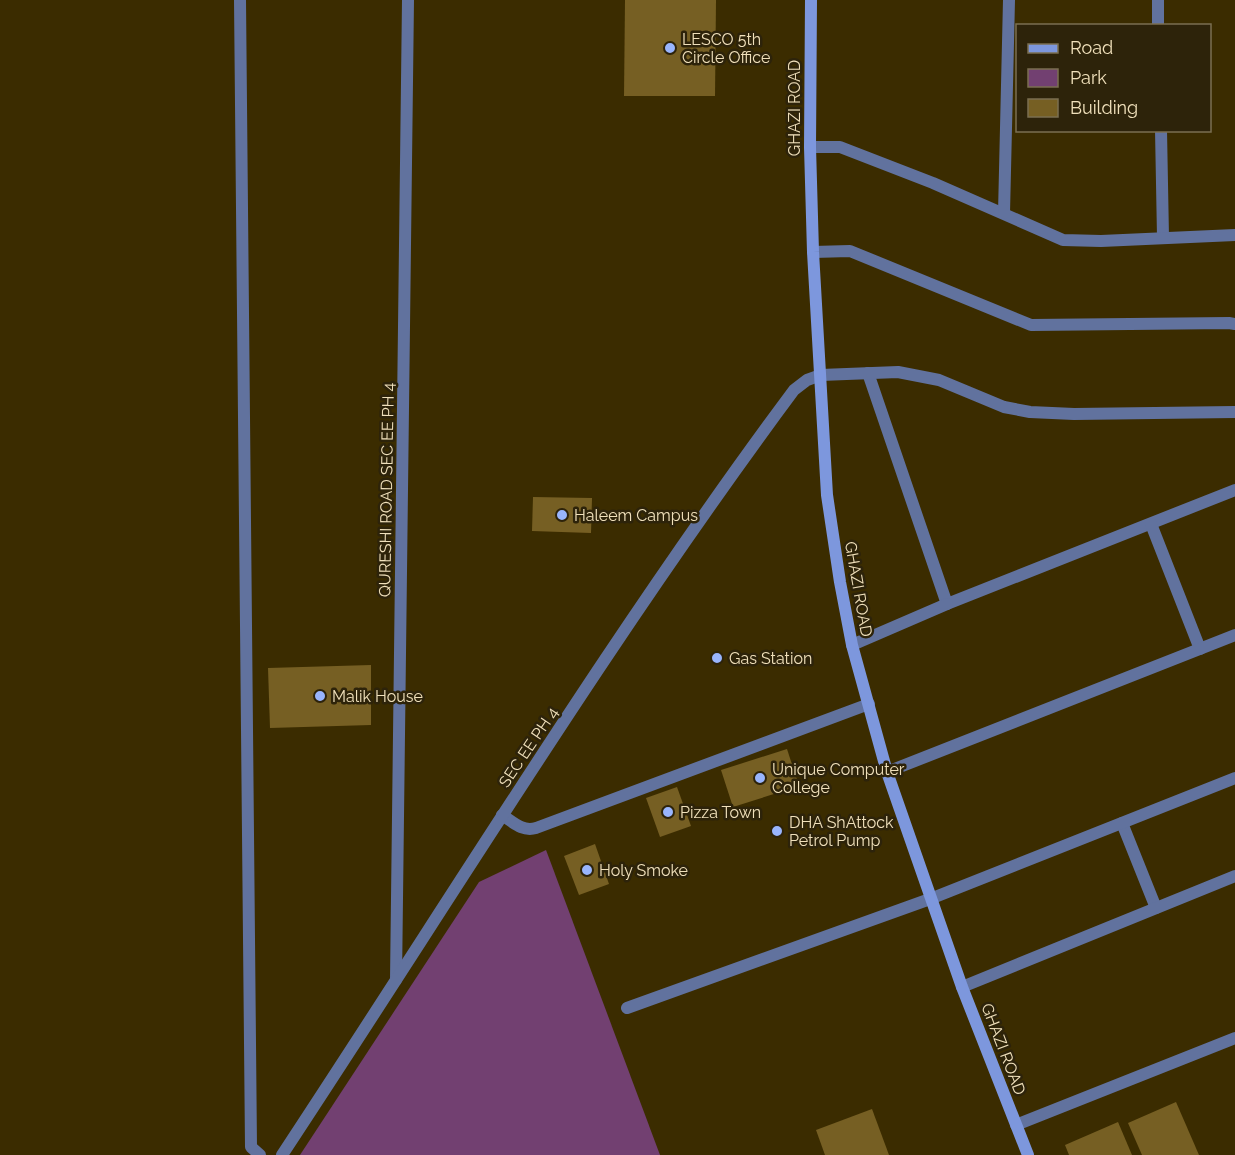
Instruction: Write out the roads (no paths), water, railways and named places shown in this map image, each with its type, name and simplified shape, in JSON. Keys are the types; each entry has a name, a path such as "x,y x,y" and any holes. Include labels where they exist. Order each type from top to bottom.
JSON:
{"main road":[{"name":"GHAZI ROAD","path":"811,0 810,147 813,252 827,495 840,582 852,645 887,772 962,987 1028,1155"}],"street":[{"path":"240,0 251,1147 260,1155"},
{"name":"QURESHI ROAD SEC EE PH 4","path":"396,981 408,0"},
{"path":"1004,213 1009,0"},
{"path":"1158,0 1158,24"},
{"path":"1161,132 1163,237"},
{"path":"810,147 840,147 933,183 1063,240 1101,241 1235,235"},
{"path":"813,252 850,251 1031,325 1235,324"},
{"path":"821,375 898,372 918,375 964,389 1004,407 1030,412 1074,414 1235,412"},
{"path":"868,373 947,604"},
{"name":"SEC EE PH 4","path":"282,1155 502,815 737,467 794,390 807,380 821,375"},
{"path":"852,645 947,604 1235,490"},
{"path":"1151,524 1200,649"},
{"path":"887,772 1235,636"},
{"path":"502,815 521,828 529,830 536,828 869,704"},
{"path":"627,1008 930,899 1235,777"},
{"path":"1122,823 1155,908"},
{"path":"962,987 1235,876"},
{"path":"1016,1125 1235,1038"}],"place":[{"name":"LESCO 5th Circle Office","path":"670,48"},
{"name":"Haleem Campus","path":"562,515"},
{"name":"Gas Station","path":"717,658"},
{"name":"Malik House","path":"320,696"},
{"name":"Unique Computer College","path":"760,778"},
{"name":"Pizza Town","path":"668,812"},
{"name":"DHA ShAttock Petrol Pump","path":"777,831"},
{"name":"Holy Smoke","path":"587,870"}]}
